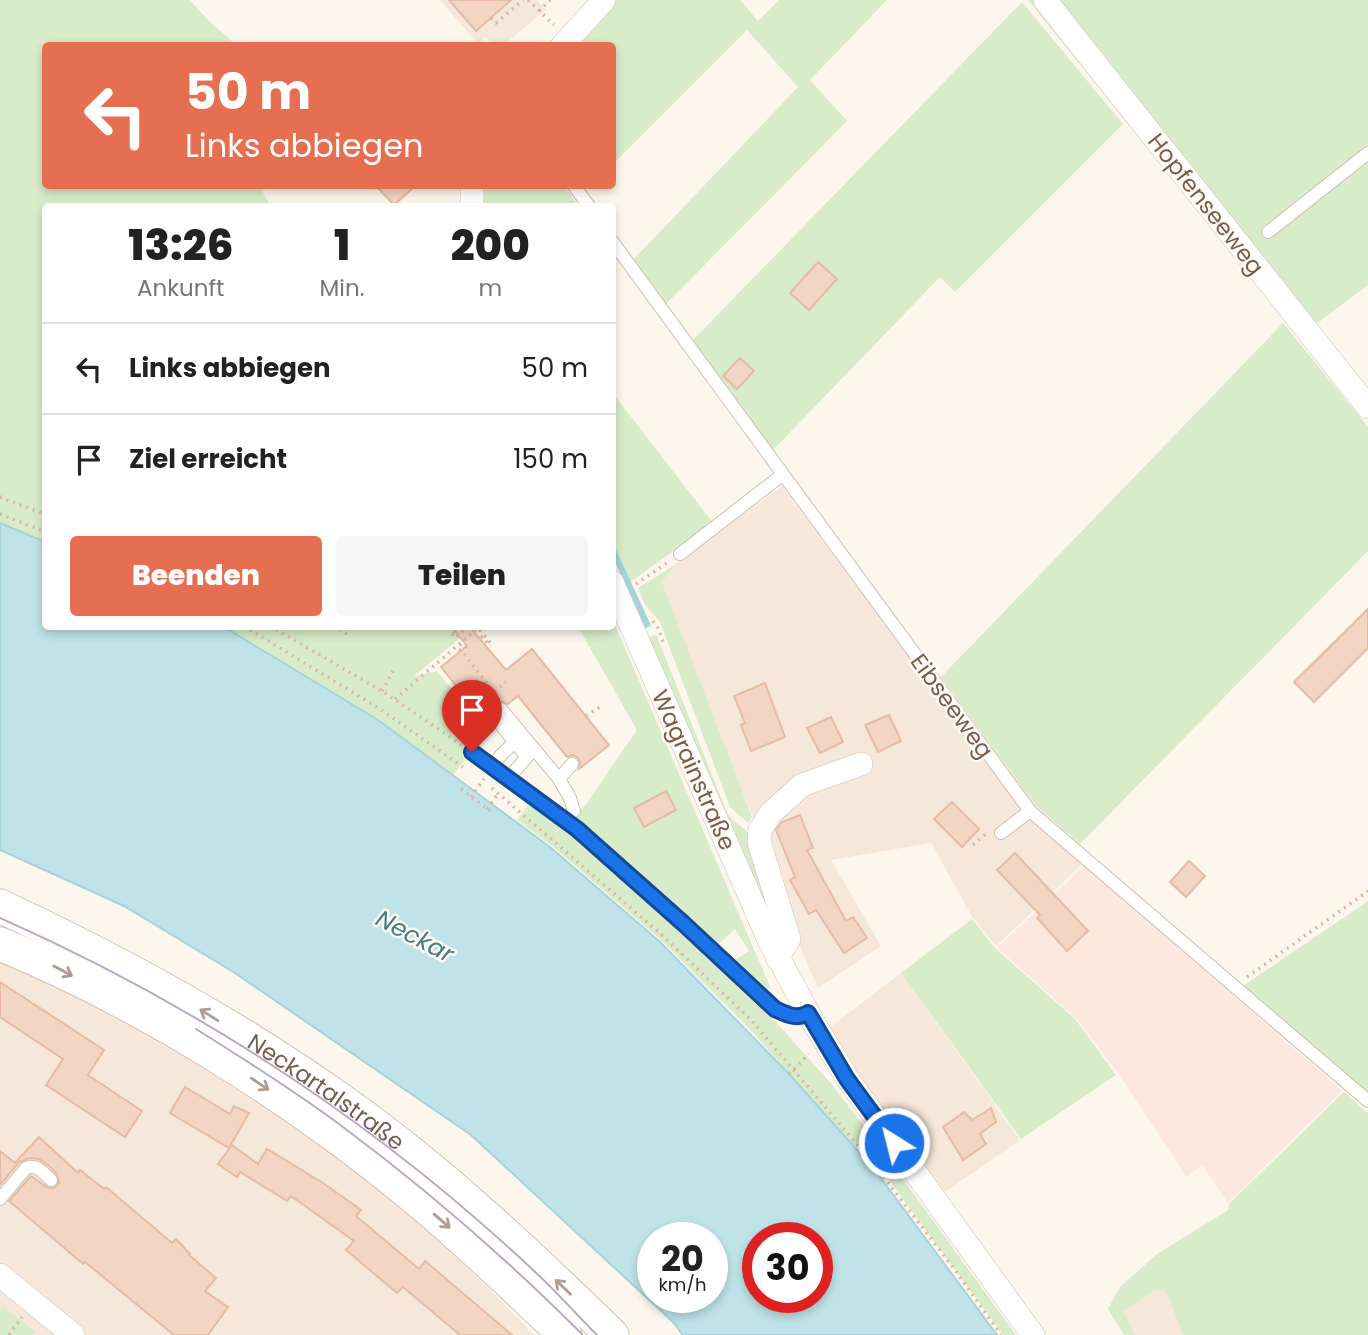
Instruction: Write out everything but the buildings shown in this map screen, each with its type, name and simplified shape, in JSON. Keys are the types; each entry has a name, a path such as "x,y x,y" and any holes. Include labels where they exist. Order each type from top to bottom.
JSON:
{"main road":[{"name":"Neckartalstraße","path":"0,906 175,994 345,1103 429,1168 520,1245 612,1335"},
{"name":"Neckartalstraße","path":"0,944 49,964 150,1017 248,1077 325,1129 419,1201 565,1335"}],"street":[{"path":"566,42 604,0"},
{"name":"Hopfenseeweg","path":"1045,0 1368,407"},
{"name":"Wagrainstraße","path":"616,591 777,958 847,1079 1033,1335"},
{"name":"Wagrainstraße","path":"777,958 789,939 759,842 760,830 771,813 802,785 861,764"},
{"path":"0,1275 73,1335"}],"lane":[{"path":"1268,232 1368,153"},
{"name":"Eibseeweg","path":"616,247 1030,811 1368,1101"},
{"path":"680,554 782,475"},
{"path":"497,712 530,752 559,779 574,811"},
{"path":"492,767 519,739"},
{"path":"472,752 577,829 775,1009 788,1016 808,1013"},
{"path":"509,779 530,752"},
{"path":"559,779 572,764"},
{"path":"1001,833 1030,811"},
{"path":"0,1199 26,1168 31,1166 37,1167 51,1180"}],"path":[{"path":"491,18 496,23 523,0"},
{"path":"528,0 552,23"},
{"path":"539,11 550,0"},
{"path":"0,497 42,513"},
{"path":"0,514 42,530"},
{"path":"637,583 680,554"},
{"path":"251,630 380,709 471,773"},
{"path":"277,630 395,699 472,752"},
{"path":"340,630 350,636"},
{"path":"453,631 455,638 464,630"},
{"path":"395,699 475,630"},
{"path":"481,630 492,645 481,638"},
{"path":"464,639 458,647 460,650 468,645"},
{"path":"464,654 494,692 506,682"},
{"path":"382,691 395,668"},
{"path":"586,716 600,707"},
{"path":"483,781 662,935 751,1021 876,1167 1001,1335"},
{"path":"471,797 478,787"},
{"path":"461,789 493,813"},
{"path":"487,809 495,799"},
{"path":"1235,986 1368,891"},
{"path":"789,1074 810,1053"}],"shaded area":[{"path":"440,0 536,0 546,10 507,42 490,42 485,37 476,42"},
{"path":"782,486 1018,806 1083,863 996,946 973,918 931,843 831,860 881,946 818,988 793,931 763,839 733,771 662,582 676,564"},
{"path":"1085,865 1342,1091 1228,1203 1203,1166 1186,1176 1120,1076 1076,1018 997,948"},
{"path":"0,959 144,1030 316,1141 411,1216 472,1272 534,1335 0,1335"},
{"path":"901,973 1020,1140 942,1194 859,1081 828,1029"},
{"path":"1155,1290 1166,1292 1183,1335 1136,1335 1122,1312"}],"green space":[{"path":"0,0 190,0 233,42 42,42 42,189 261,189 269,203 42,203 42,550 0,534"},
{"path":"616,0 740,0 758,21 779,0 887,0 810,80 847,121 666,304 634,259 798,87 747,30 616,161 616,42 577,42"},
{"path":"1028,0 1368,0 1368,285 1300,336"},
{"path":"1022,2 1123,124 955,292 940,277 773,450 693,340"},
{"path":"481,189 566,189 577,203 480,203"},
{"path":"1283,323 1368,427 1368,551 1080,844 1035,805 941,677"},
{"path":"616,397 713,523 630,582 641,609 652,626 645,629 616,564"},
{"path":"676,564 662,582 752,817 748,823 730,807 660,622 645,605 638,588"},
{"path":"616,627 771,989 754,980 735,960 749,951 735,929 707,955 776,1022 834,1087 882,1150 852,1144 746,1025 661,940 551,845 517,820 531,802 566,827 587,803 637,730 580,630 616,630"},
{"path":"229,630 470,630 414,676 437,671 487,733 453,775 378,720"},
{"path":"656,634 726,810 731,818 748,832 777,934 648,638"},
{"path":"1368,901 1368,1095 1243,986"},
{"path":"972,919 995,948 1075,1019 1116,1075 1021,1139 901,973"},
{"path":"1344,1092 1368,1113 1368,1335 1183,1335 1166,1292 1155,1290 1123,1312 1136,1335 1124,1335 1108,1309 1120,1287 1157,1254 1228,1210 1229,1204"},
{"path":"861,1148 885,1154 1016,1335 1003,1335 878,1165"},
{"path":"4,1307 35,1331 32,1335 0,1335 0,1312"}],"water":[{"name":"Neckar","path":"0,523 42,541 42,630 229,630 378,720 550,847 660,942 789,1074 874,1169 997,1335 683,1335 663,1313 728,1313 728,1222 637,1222 637,1289 471,1135 235,973 124,906 0,850"}],"waterway":[{"path":"616,557 647,624"}],"tram line":[{"path":"0,918 73,952 214,1029 348,1117 474,1217 542,1279 597,1335"},
{"path":"196,1029 304,1099 403,1173 494,1251 582,1334"}],"route":[{"path":"472,752 577,829 775,1009 788,1016 808,1013 847,1079 894,1143"}]}
